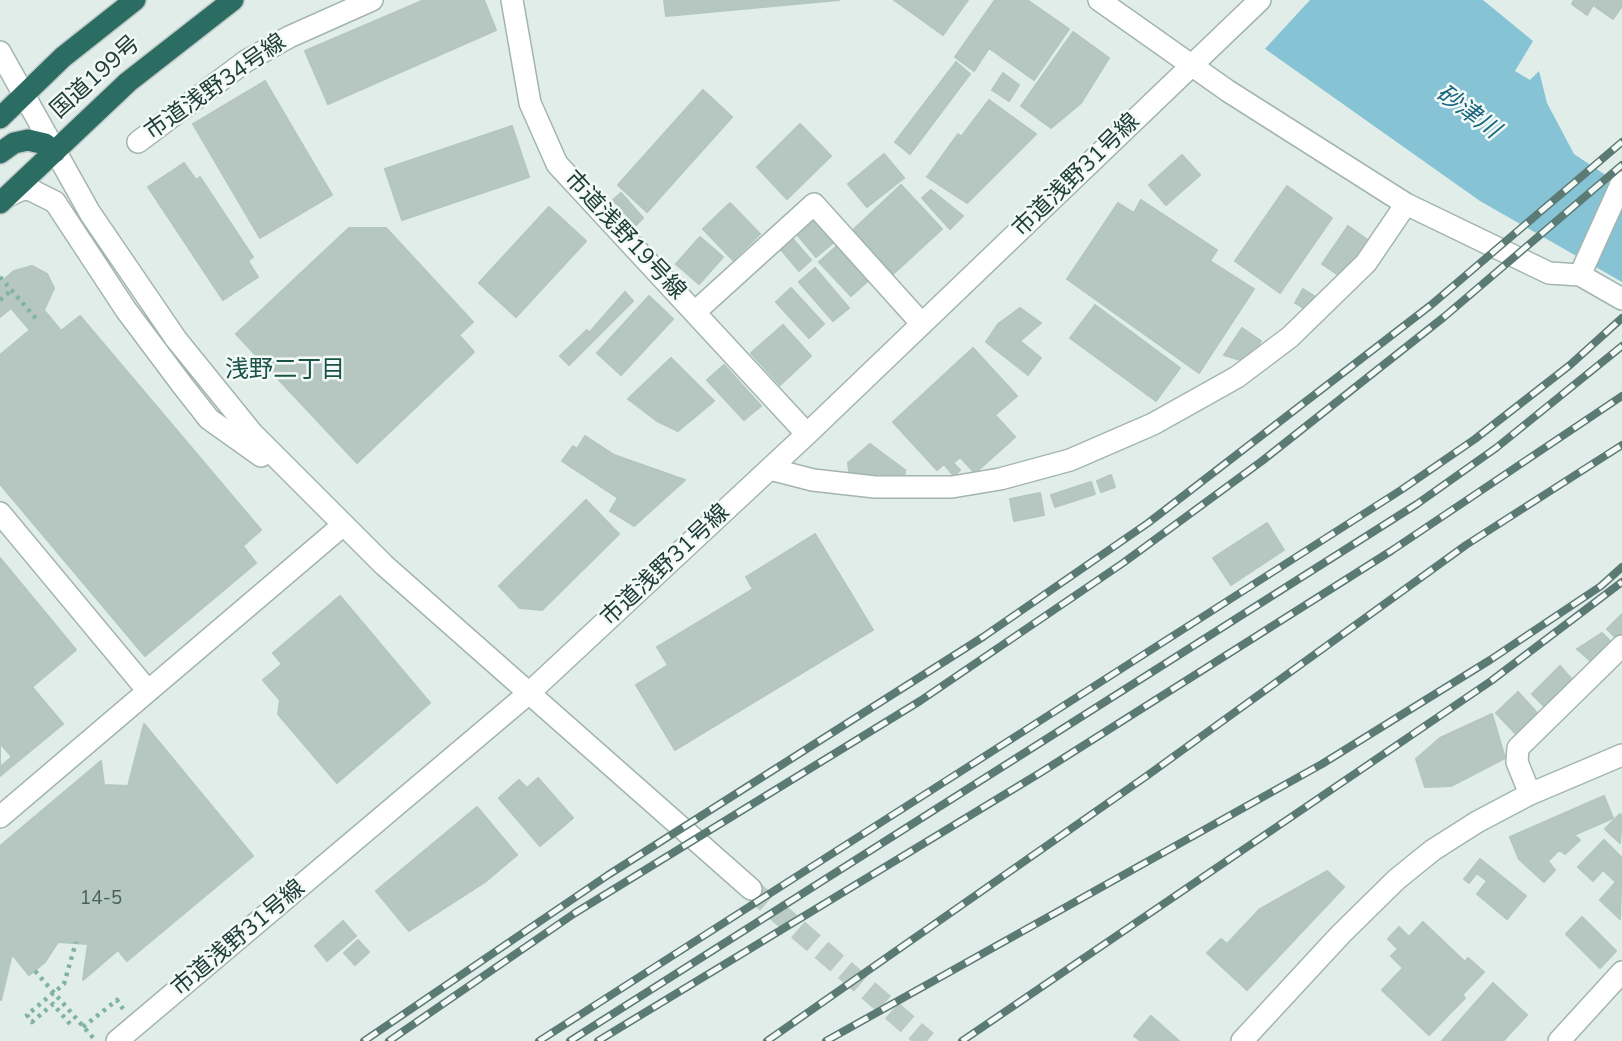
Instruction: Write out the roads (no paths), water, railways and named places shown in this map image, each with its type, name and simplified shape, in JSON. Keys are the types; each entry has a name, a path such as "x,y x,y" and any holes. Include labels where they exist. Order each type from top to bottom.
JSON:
{"highway":[{"name":"国道199号","path":"0,118 63,57 135,0"},
{"name":"国道199号","path":"4,199 128,82 233,0"},
{"path":"0,153 14,143 28,140 45,144 55,152"}],"street":[{"name":"市道浅野34号線","path":"138,142 246,61 289,37 372,0"},
{"name":"市道浅野19号線","path":"512,0 530,103 557,164 807,434"},
{"path":"1099,0 1193,66 1406,204 1549,272 1580,275 1622,299"},
{"name":"市道浅野31号線","path":"117,1041 529,693 807,434 1228,34 1260,0"},
{"path":"0,52 90,213 176,339 253,435 342,526 751,889"},
{"path":"1580,275 1622,182"},
{"path":"4,199 18,191 31,190 55,202 157,353 209,419 302,486"},
{"path":"695,312 814,204 922,324"},
{"path":"770,469 813,480 875,487 952,487 1000,479 1070,460 1153,424 1237,377 1290,337 1366,263 1406,204"},
{"path":"0,513 148,691"},
{"path":"0,817 342,526"},
{"path":"1530,794 1517,762 1518,748 1622,646"},
{"path":"1242,1041 1397,878 1477,822 1530,794 1622,755"},
{"path":"1559,1041 1622,972"}],"water":[{"name":"砂津川","path":"1196,0 1483,0 1533,41 1515,71 1530,80 1539,71 1547,103 1574,154 1622,186 1622,282 1480,201"}],"tunnel":[{"path":"751,889 927,1041"}],"railway":[{"path":"364,1041 608,875 983,637 1148,523 1431,305 1622,142"},
{"path":"389,1041 575,913 920,701 1123,563 1262,461 1444,317 1622,165"},
{"path":"539,1041 1401,490 1475,439 1570,365 1622,318"},
{"path":"570,1041 1417,504 1496,448 1622,346"},
{"path":"598,1041 1040,773 1391,551 1622,396"},
{"path":"767,1041 1148,775 1466,545 1622,445"},
{"path":"826,1041 1322,764 1490,660 1601,586 1622,567"},
{"path":"962,1041 1491,681 1622,582"}],"district":[{"name":"浅野二丁目","path":"285,371"}]}
